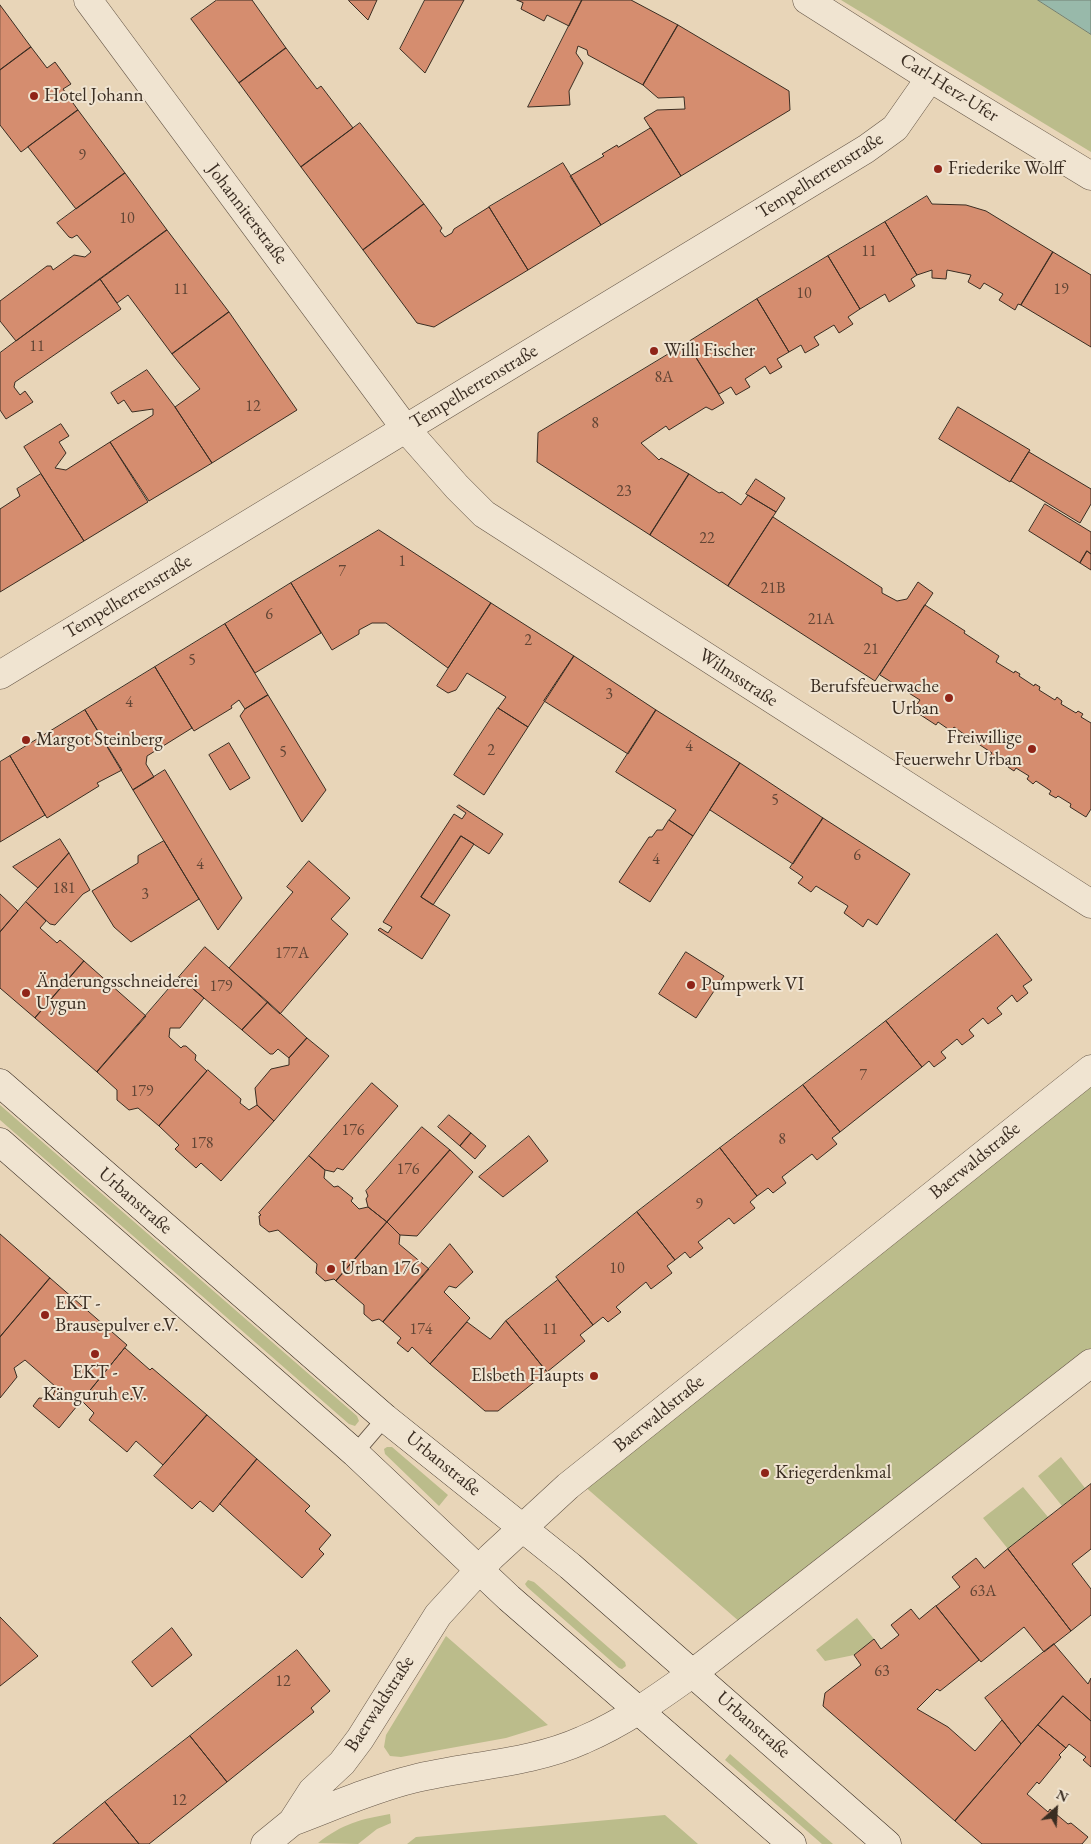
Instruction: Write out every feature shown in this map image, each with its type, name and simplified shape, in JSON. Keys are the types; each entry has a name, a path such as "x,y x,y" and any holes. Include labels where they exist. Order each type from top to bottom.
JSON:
{"street":[{"name":"Johanniterstraße","path":"88,0 405,428"},
{"name":"Carl-Herz-Ufer","path":"808,0 930,78 1091,176"},
{"name":"Tempelherrenstraße","path":"0,675 866,149 894,128 930,78"},
{"name":"Wilmsstraße","path":"405,428 457,487 484,514 1091,904"},
{"name":"Baerwaldstraße","path":"265,1844 292,1822 312,1791 342,1762 360,1739 438,1615 479,1570 522,1528 568,1486 1091,1069"},
{"name":"Urbanstraße","path":"0,1083 385,1418 570,1566 887,1844"},
{"path":"0,1142 355,1453 509,1598 792,1844"},
{"name":"Baerwaldstraße","path":"292,1822 413,1779 524,1758 565,1746 583,1740 639,1711 693,1673 1091,1363"}],"lane":[{"path":"355,1453 385,1418"}],"green space":[{"path":"841,0 1038,0 1091,34 1091,152"},
{"path":"1091,1085 1091,1348 741,1623 583,1485"},
{"path":"0,1105 357,1416 359,1421 355,1426 349,1424 0,1120"},
{"path":"392,1447 448,1495 439,1506 385,1454 384,1449"},
{"path":"1061,1457 1085,1488 1062,1506 1038,1476"},
{"path":"1023,1487 1048,1517 1008,1549 983,1518"},
{"path":"528,1580 534,1582 625,1662 626,1666 622,1669 619,1668 527,1587 525,1584"},
{"path":"857,1618 874,1639 854,1655 825,1661 816,1650"},
{"path":"446,1636 548,1725 506,1738 401,1757 390,1756 384,1747 386,1735"},
{"path":"730,1754 833,1844 822,1844 725,1760"},
{"path":"390,1814 391,1823 377,1829 358,1844 318,1843 335,1831 352,1823"},
{"path":"665,1815 698,1844 407,1844 416,1837"}],"shaded area":[{"path":"1038,0 1091,0 1091,34"}],"building":[{"path":"217,0 252,0 286,48 239,83 191,19"},
{"path":"349,0 377,0 368,20"},
{"path":"425,0 464,0 425,73 400,49"},
{"path":"517,0 582,0 569,26 547,15 544,21 521,9 523,3"},
{"path":"582,0 631,0 678,25 643,85 588,55 587,50 578,46 576,53 583,63 569,91 570,105 528,107"},
{"path":"0,5 31,47 0,70"},
{"path":"678,25 789,91 790,110 681,176 644,118 657,110 685,109 684,97 658,98 643,85"},
{"name":"Hotel Johann","path":"31,47 47,68 55,62 71,84 63,89 78,110 21,152 0,125 0,70"},
{"path":"286,48 317,89 321,86 353,128 301,167 239,83"},
{"path":"78,110 125,173 76,209 28,147"},
{"path":"360,123 424,204 363,250 301,167"},
{"path":"651,128 681,176 601,225 570,176 604,156 602,154 617,145 618,147"},
{"path":"563,163 601,225 528,270 489,207"},
{"path":"125,173 167,230 16,341 0,321 0,301 47,266 51,266 53,270 74,255 85,257 91,252 77,235 72,238 69,237 57,223"},
{"path":"927,196 932,204 966,205 986,211 1053,252 1021,305 1018,304 1015,310 999,300 1003,294 984,283 980,289 968,282 971,275 947,270 946,279 932,278 932,270 917,275 885,222"},
{"path":"424,204 442,228 440,231 445,237 452,233 454,229 489,207 528,270 434,327 417,323 363,250"},
{"path":"885,222 917,275 911,279 915,286 889,302 885,294 860,309 828,256"},
{"path":"167,230 229,312 172,354 128,295 117,303 100,279"},
{"path":"1053,252 1091,275 1091,347 1021,305"},
{"path":"828,256 860,309 848,317 853,324 839,333 834,325 814,337 819,345 805,353 801,345 789,352 757,299"},
{"path":"100,279 121,309 15,382 14,387 20,395 25,391 33,402 6,419 0,410 0,353"},
{"path":"757,299 789,352 777,359 782,367 770,374 765,366 745,379 750,387 736,395 731,387 719,394 687,343"},
{"path":"229,312 297,410 212,463 175,407 200,389 172,354"},
{"path":"687,343 724,403 712,410 706,407 669,430 666,426 641,443 659,460 661,458 689,474 650,535 537,462 538,433"},
{"path":"147,370 175,407 212,463 149,501 110,442 153,415 153,409 132,412 124,400 118,404 111,393"},
{"path":"958,407 1030,450 1010,482 939,439"},
{"path":"61,424 69,436 59,442 66,453 55,468 66,470 110,442 148,502 84,541 24,447"},
{"path":"1029,452 1091,489 1091,504 1080,523 1011,481"},
{"path":"41,474 84,541 0,592 0,509 20,496 17,489"},
{"path":"689,474 741,505 748,495 776,512 728,586 650,535"},
{"path":"756,479 785,498 776,512 746,494"},
{"path":"1045,504 1091,532 1091,554 1087,551 1080,563 1029,531"},
{"path":"773,517 882,588 882,593 897,601 907,599 918,582 933,593 875,681 728,586"},
{"path":"379,530 491,603 448,668 386,623 372,623 359,630 359,634 332,650 291,583"},
{"path":"1087,551 1091,554 1091,570 1080,563"},
{"path":"291,583 321,633 255,673 225,624"},
{"path":"491,603 574,656 528,727 498,708 506,697 467,673 456,690 448,693 437,686"},
{"path":"925,605 999,656 996,662 1014,673 1015,671 1020,674 1019,676 1034,686 1035,684 1040,687 1039,690 1055,700 1057,697 1062,701 1061,704 1076,713 1078,711 1083,714 1081,717 1091,723 1091,809 1086,817 1070,807 1071,804 1058,796 1056,798 1049,794 1051,791 1036,781 1033,784 1027,779 1029,776 1016,768 1014,771 1008,767 1010,764 996,755 994,758 990,756 992,753 974,741 972,744 966,740 968,737 954,727 951,731 938,722 936,725 913,710 920,700 880,675"},
{"path":"225,624 268,695 245,709 239,700 231,706 232,708 194,731 155,667"},
{"path":"574,656 656,710 628,754 544,701"},
{"path":"155,667 192,728 147,756 146,764 154,777 133,790 85,710"},
{"path":"268,695 326,790 302,822 240,716 245,709"},
{"path":"498,708 528,727 484,795 454,775"},
{"path":"85,710 122,770 97,783 99,786 47,818 10,756"},
{"path":"656,710 740,763 693,836 669,820 676,810 616,772"},
{"path":"229,743 250,778 230,790 209,755"},
{"path":"10,756 45,815 0,842 0,762"},
{"path":"740,763 823,818 793,864 710,810"},
{"path":"165,770 242,898 218,930 133,790"},
{"path":"459,805 503,834 489,854 461,836 421,897 450,915 422,959 378,930 380,928 388,933 392,927 383,922 454,814 462,819 466,813 457,807"},
{"path":"823,818 910,874 877,925 868,919 863,927 844,913 848,906 816,886 811,892 798,883 803,877 790,868"},
{"path":"669,820 693,836 650,902 619,882 649,837 652,837 657,830 662,830"},
{"path":"461,836 474,844 433,905 421,897"},
{"path":"60,839 69,853 38,888 13,867"},
{"path":"164,841 199,899 131,942 114,927 92,891 138,863 138,856"},
{"path":"69,853 90,890 83,894 55,925 50,924 26,902"},
{"path":"309,861 350,898 331,919 348,934 280,1014 229,968 293,892 287,887"},
{"path":"0,894 18,911 0,932"},
{"path":"26,902 46,921 40,928 57,943 60,940 84,961 35,1018 0,988 0,932"},
{"path":"997,934 1032,980 1023,986 1028,993 1017,1002 1012,995 997,1008 1002,1014 988,1024 983,1018 969,1030 974,1036 962,1045 957,1039 941,1052 946,1058 934,1067 929,1061 922,1067 886,1021"},
{"path":"205,947 268,1002 242,1030 179,977"},
{"name":"Pumpwerk VI","path":"686,952 724,976 696,1018 659,994"},
{"path":"84,961 146,1016 97,1072 35,1018"},
{"path":"179,977 204,998 180,1028 170,1028 169,1037 181,1048 186,1046 196,1055 195,1060 207,1071 159,1126 138,1108 129,1110 117,1100 117,1090 97,1072"},
{"path":"268,1002 307,1038 289,1058 278,1049 273,1054 270,1054 242,1030"},
{"path":"886,1021 922,1067 840,1132 803,1085"},
{"path":"307,1038 329,1056 274,1121 257,1105 255,1088 271,1069 289,1065 289,1058"},
{"path":"208,1070 241,1099 240,1103 249,1110 257,1105 274,1121 221,1181 201,1163 196,1168 175,1149 179,1145 159,1126"},
{"path":"372,1083 398,1106 343,1170 337,1168 334,1172 325,1170 309,1156"},
{"path":"803,1085 840,1132 832,1138 837,1144 817,1160 812,1154 782,1177 786,1183 773,1193 768,1188 757,1196 720,1148"},
{"path":"449,1115 471,1133 460,1146 438,1127"},
{"path":"422,1127 450,1150 387,1222 368,1207 366,1191"},
{"path":"471,1133 486,1146 475,1159 460,1146"},
{"path":"529,1136 548,1161 503,1197 479,1177"},
{"path":"720,1148 757,1196 750,1202 755,1208 734,1224 729,1218 698,1242 703,1248 690,1258 685,1252 675,1260 637,1212"},
{"path":"450,1150 473,1172 417,1236 400,1235 387,1222"},
{"path":"309,1156 325,1170 324,1178 334,1187 338,1186 353,1198 351,1201 359,1209 368,1207 387,1222 336,1281 334,1279 325,1281 316,1273 317,1264 278,1230 269,1232 260,1225 259,1216 261,1215 259,1213"},
{"path":"637,1212 675,1260 667,1266 672,1273 651,1289 646,1282 616,1307 621,1312 608,1322 603,1317 593,1325 556,1277"},
{"path":"387,1222 400,1235 399,1244 429,1269 383,1322 379,1319 372,1321 364,1314 364,1305 336,1281"},
{"path":"0,1234 50,1278 0,1337"},
{"path":"450,1244 473,1272 456,1288 449,1286 444,1292 470,1318 430,1364 412,1347 408,1352 397,1343 401,1338 383,1322"},
{"path":"50,1278 127,1345 59,1428 33,1406 39,1398 52,1399 56,1387 25,1360 14,1368 17,1377 0,1398 0,1337"},
{"path":"558,1280 593,1325 580,1335 585,1341 547,1372 506,1321"},
{"path":"506,1321 547,1372 498,1411 485,1411 430,1364 467,1322 490,1339"},
{"path":"125,1348 150,1370 152,1368 207,1415 163,1465 136,1441 127,1452 89,1420 94,1413 82,1401"},
{"path":"207,1415 257,1459 213,1512 200,1501 192,1509 154,1476"},
{"path":"257,1459 310,1506 305,1511 331,1535 319,1549 324,1554 302,1578 220,1504"},
{"path":"1091,1484 1091,1549 1072,1564 1091,1589 1091,1615 1071,1631 1008,1549"},
{"path":"1008,1549 1071,1631 1044,1652 1024,1627 981,1662 936,1606 960,1587 952,1577 976,1558 984,1568"},
{"path":"936,1606 979,1660 940,1691 937,1689 917,1709 948,1727 975,1751 1002,1720 1021,1744 955,1821 823,1706 825,1693 861,1665 854,1655 874,1639 881,1649 899,1635 891,1625 911,1609 919,1619"},
{"path":"0,1617 38,1656 0,1686"},
{"path":"172,1628 192,1655 152,1687 132,1662"},
{"path":"1054,1644 1088,1684 1091,1678 1091,1721 1063,1696 1021,1744 985,1698"},
{"path":"297,1650 330,1691 311,1708 314,1712 227,1782 190,1736"},
{"path":"1063,1696 1091,1721 1091,1767 1083,1760 1086,1757 1069,1744 1066,1748 1038,1725"},
{"path":"1038,1725 1066,1748 1039,1784 1037,1782 1027,1794 1048,1812 1050,1809 1088,1837 1082,1844 982,1844 955,1821"},
{"path":"190,1736 227,1782 149,1844 139,1844 105,1802"},
{"path":"105,1802 139,1844 53,1844"}],"place":[{"name":"Hotel Johann","path":"34,96"},
{"name":"Friederike Wolff","path":"938,169"},
{"name":"Willi Fischer","path":"654,351"},
{"name":"Berufsfeuerwache Urban","path":"949,698"},
{"name":"Margot Steinberg","path":"26,740"},
{"name":"Freiwillige Feuerwehr Urban","path":"1032,749"},
{"name":"Pumpwerk VI","path":"691,985"},
{"name":"Änderungsschneiderei Uygun","path":"26,993"},
{"name":"Urban 176","path":"331,1269"},
{"name":"EKT - Brausepulver e.V.","path":"45,1315"},
{"name":"EKT - Känguruh e.V.","path":"95,1354"},
{"name":"Elsbeth Haupts","path":"594,1376"},
{"name":"Kriegerdenkmal","path":"765,1473"}]}
